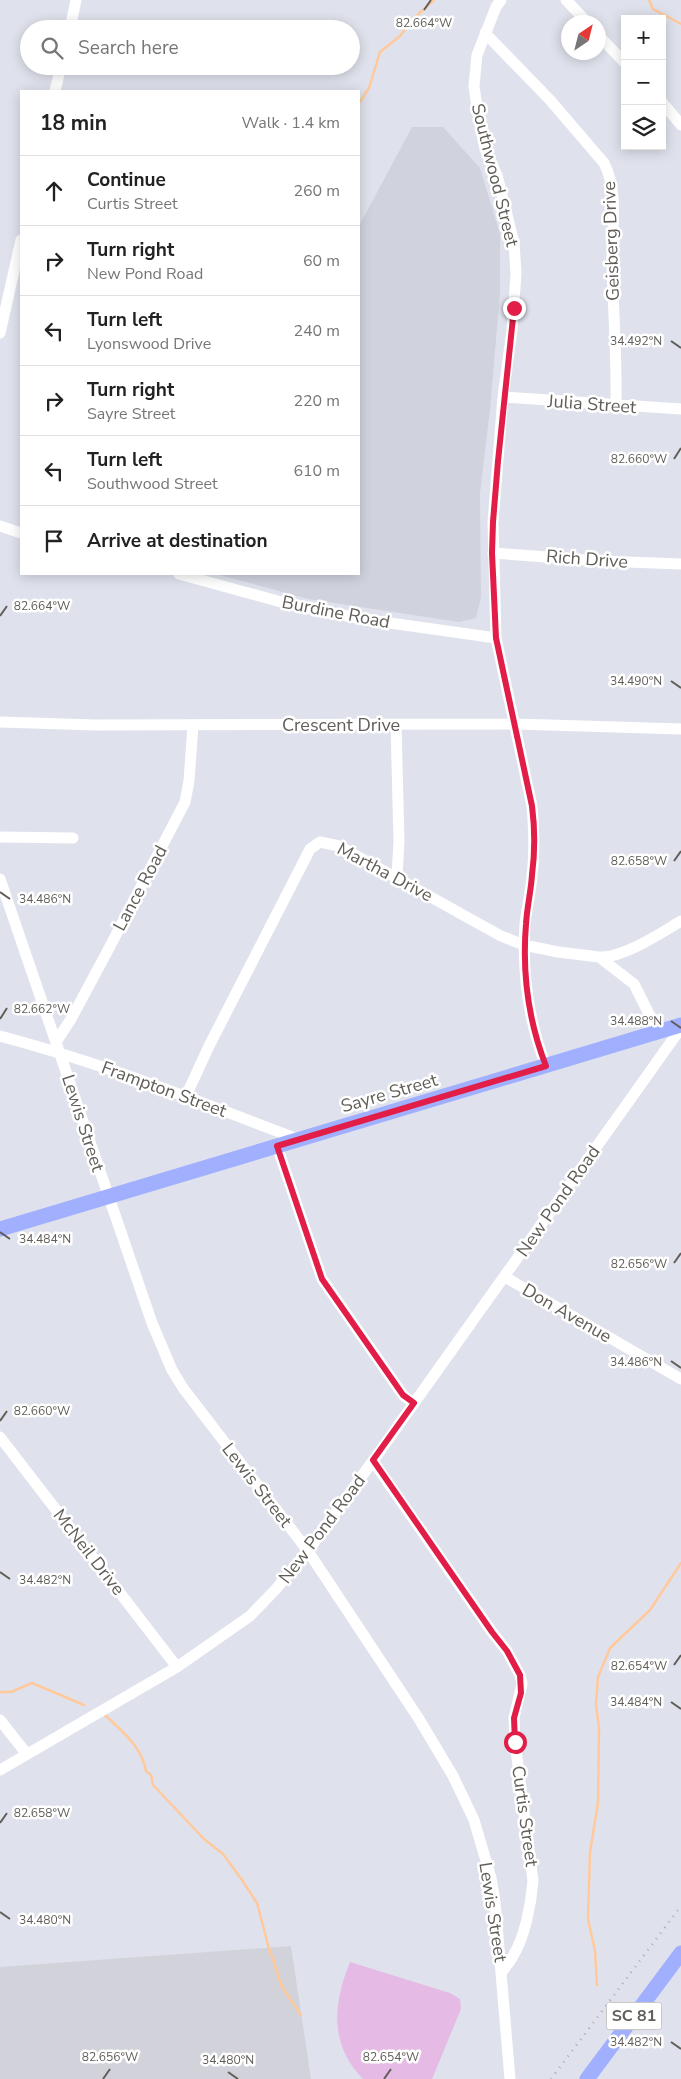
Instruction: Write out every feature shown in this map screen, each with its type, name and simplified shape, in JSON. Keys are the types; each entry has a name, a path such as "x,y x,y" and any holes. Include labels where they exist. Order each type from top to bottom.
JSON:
{"main road":[{"name":"Sayre Street","path":"0,1229 297,1139 658,1032 681,1027"},
{"name":"SC 81","path":"587,2079 681,1953"}],"street":[{"path":"72,20 76,0"},
{"name":"Southwood Street","path":"500,0 477,55 474,86 485,149 497,175 514,243 516,273 512,330 503,398 492,553 496,638 516,724 532,806 535,834 524,945 525,979 530,1016 546,1066"},
{"path":"566,0 580,15"},
{"name":"Geisberg Drive","path":"485,33 550,100 604,163 610,174 613,195 612,261 617,373 616,406"},
{"path":"606,43 622,60"},
{"path":"55,90 59,75"},
{"path":"664,105 681,125"},
{"path":"0,333 20,244"},
{"name":"Julia Street","path":"503,398 681,409"},
{"path":"0,526 20,532"},
{"name":"Rich Drive","path":"492,553 600,561 681,564"},
{"name":"Burdine Road","path":"182,575 292,605 362,619 496,638"},
{"name":"Crescent Drive","path":"0,722 193,725 516,724 681,729"},
{"path":"396,724 399,841 397,876"},
{"name":"Lance Road","path":"58,1047 185,802 189,781 193,725"},
{"path":"0,837 73,838"},
{"name":"Martha Drive","path":"186,1096 209,1046 310,849 320,842 339,846 397,876 489,930 524,945 599,958 634,984 658,1032"},
{"name":"Lewis Street","path":"0,879 107,1196 152,1323 176,1376 196,1408 308,1551 419,1719 453,1776 474,1820 491,1878 498,1925 510,2079"},
{"path":"599,958 608,958 637,946 681,921"},
{"name":"New Pond Road","path":"0,1770 26,1753 177,1668 250,1616 276,1589 308,1551 505,1277 681,1027"},
{"name":"Frampton Street","path":"0,1036 58,1047 297,1139"},
{"path":"277,1146 322,1279 403,1395 414,1403"},
{"name":"Don Avenue","path":"505,1277 681,1379"},
{"name":"McNeil Drive","path":"0,1437 177,1668"},
{"name":"Curtis Street","path":"373,1460 507,1651 520,1675 521,1693 514,1718 515,1742 533,1881 531,1898 519,1943 514,1956 502,1972"},
{"path":"0,1720 26,1753"}],"shaded area":[{"path":"412,127 443,127 480,168 500,234 500,293 490,410 480,493 481,597 476,618 459,622 308,599 220,575 360,575 360,224"},
{"path":"291,1946 311,2079 0,2079 0,1967"},
{"path":"350,1962 450,1993 460,1999 461,2009 432,2079 363,2079 352,2066 339,2038 337,2023 340,1993"}],"waterway":[{"path":"360,102 369,88 380,52 400,36 414,18 434,0"},
{"path":"649,0 653,9 681,24"},
{"path":"597,1985 595,1951 588,1919 590,1852 598,1803 599,1729 596,1704 598,1677 610,1648 650,1610 681,1563"},
{"path":"0,1692 11,1692 32,1683 84,1705"},
{"path":"105,1715 136,1747 144,1762 146,1771 151,1775 153,1785 204,1839 223,1854 242,1880 257,1903 282,1987 301,2015"}],"railway":[{"path":"551,2079 681,1906"}],"route":[{"path":"514,308 503,398 492,553 496,638 516,724 532,806 535,834 524,945 525,979 530,1016 546,1066 277,1146 322,1279 403,1395 414,1403 373,1460 516,1666 522,1684 514,1718 515,1742"}]}
